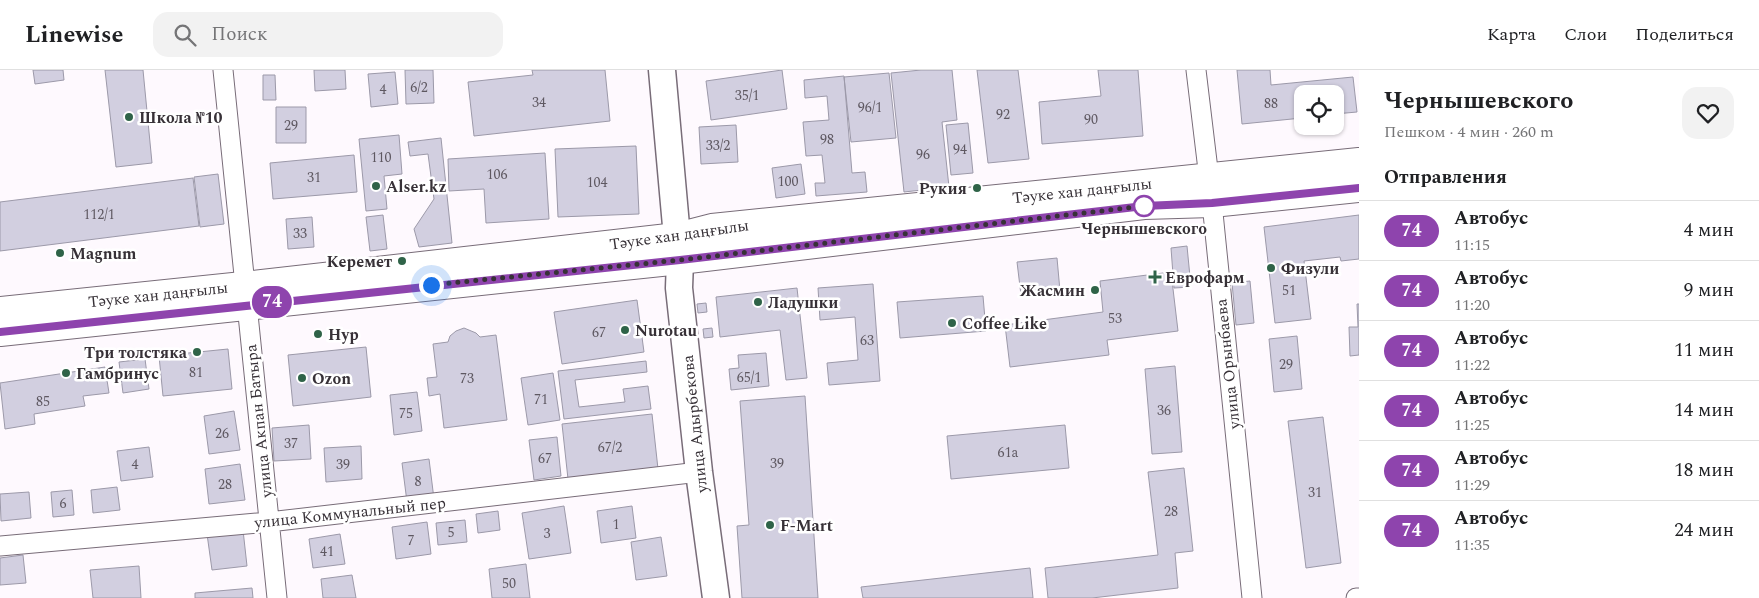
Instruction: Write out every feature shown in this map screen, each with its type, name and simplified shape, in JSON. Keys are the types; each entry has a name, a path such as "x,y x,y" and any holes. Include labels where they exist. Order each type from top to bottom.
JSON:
{"main road":[{"name":"улица Адырбекова","path":"662,70 678,248 679,288 699,472 716,598"},
{"name":"Тәуке хан даңғылы","path":"1210,190 1359,162"},
{"name":"Тәуке хан даңғылы","path":"0,332 245,295 678,248 712,228 1210,190 1359,188"},
{"name":"Тәуке хан даңғылы","path":"0,311 245,295"}],"street":[{"name":"улица Акпан Батыра","path":"223,70 277,598"},
{"name":"улица Орынбаева","path":"1196,70 1252,598"},
{"name":"улица Коммунальный пер","path":"0,546 269,522 699,472"}],"building":[{"path":"33,70 63,70 64,80 35,84"},
{"name":"Школа №10","path":"105,70 143,70 152,163 116,167"},
{"path":"314,70 345,70 346,89 315,91"},
{"path":"405,70 433,70 434,103 406,104"},
{"path":"532,70 605,70 610,121 474,136 468,82 533,75"},
{"path":"782,70 787,109 711,120 706,81"},
{"path":"921,70 952,70 957,120 942,122 949,187 904,192 891,73"},
{"path":"977,70 1018,70 1029,159 988,163"},
{"path":"1098,70 1138,70 1143,136 1042,144 1039,102 1101,96"},
{"path":"1237,70 1270,70 1271,85 1353,77 1357,112 1344,113 1344,85 1294,85 1294,119 1242,124"},
{"path":"395,72 398,104 371,107 368,74"},
{"path":"889,73 896,138 851,142 844,77"},
{"path":"263,75 275,75 276,100 263,100"},
{"path":"844,76 852,173 865,172 867,192 816,196 815,183 825,183 822,155 806,156 803,122 829,120 827,96 805,98 804,80"},
{"path":"276,107 306,107 306,143 276,143"},
{"path":"968,123 973,173 951,175 946,125"},
{"path":"736,125 738,162 701,164 699,127"},
{"path":"399,135 402,174 384,176 387,209 366,211 359,139"},
{"path":"441,138 452,243 419,247 414,229 434,199 428,154 410,156 408,142"},
{"path":"636,146 639,214 558,217 555,149"},
{"path":"545,153 549,219 486,223 484,189 449,191 448,159"},
{"path":"354,155 357,192 273,199 270,163"},
{"path":"801,164 805,194 776,198 772,168"},
{"path":"218,174 224,224 200,227 194,177"},
{"path":"193,178 199,226 0,251 0,202"},
{"path":"383,215 387,249 370,251 366,217"},
{"path":"1359,215 1359,259 1341,261 1340,257 1304,261 1311,319 1275,323 1264,227"},
{"path":"312,217 314,247 288,249 286,219"},
{"path":"1187,246 1191,287 1174,288 1171,248"},
{"path":"1057,258 1060,291 1021,295 1017,262"},
{"path":"1171,272 1178,331 1107,340 1109,355 1010,367 1005,325 1103,312 1100,281"},
{"path":"1250,281 1254,323 1236,325 1232,283"},
{"path":"873,284 880,381 829,385 827,363 858,360 855,317 820,320 818,288"},
{"path":"797,288 807,378 786,380 780,330 720,337 716,297"},
{"path":"983,296 986,331 900,338 897,302"},
{"path":"637,300 644,352 562,364 554,312"},
{"path":"706,303 707,312 698,313 697,304"},
{"path":"1357,304 1359,304 1359,355 1350,356 1349,327 1358,327"},
{"path":"464,328 476,333 480,337 496,335 507,420 444,428 440,394 429,396 427,378 437,377 433,344 448,342 450,336"},
{"path":"712,328 713,337 704,338 703,329"},
{"path":"1297,336 1302,389 1274,392 1269,339"},
{"path":"366,347 371,397 293,406 288,355"},
{"path":"228,349 232,389 163,396 159,356"},
{"path":"766,353 769,386 731,390 729,369 739,368 738,355"},
{"path":"145,359 149,389 123,393 119,362"},
{"path":"646,361 647,372 575,380 579,407 625,402 623,389 648,386 651,409 564,419 558,371"},
{"path":"1175,366 1182,452 1152,454 1145,369"},
{"path":"105,367 109,393 83,396 85,406 34,414 35,424 5,429 0,383"},
{"path":"553,373 560,420 528,425 521,378"},
{"path":"417,392 422,431 394,435 390,395"},
{"path":"805,396 818,598 742,598 737,526 749,525 740,401"},
{"path":"234,411 240,450 209,454 204,416"},
{"path":"652,414 658,469 568,479 562,424"},
{"path":"1323,417 1341,563 1306,568 1288,421"},
{"path":"309,425 311,459 274,461 272,428"},
{"path":"1065,425 1069,468 951,479 947,436"},
{"path":"557,437 561,476 534,480 529,440"},
{"path":"361,446 362,479 326,482 324,448"},
{"path":"149,447 153,477 121,481 117,451"},
{"path":"429,459 434,499 407,502 402,463"},
{"path":"240,464 245,500 209,504 205,469"},
{"path":"1184,468 1193,551 1175,553 1178,588 1092,598 1048,598 1045,568 1158,555 1148,472"},
{"path":"117,487 120,510 93,513 91,490"},
{"path":"72,490 74,515 53,517 51,492"},
{"path":"29,492 31,518 1,521 0,494"},
{"path":"564,506 571,553 529,559 522,513"},
{"path":"632,506 636,538 601,543 597,511"},
{"path":"498,511 500,530 478,533 476,514"},
{"path":"465,520 467,542 438,545 436,523"},
{"path":"427,522 431,554 396,559 392,527"},
{"path":"243,530 247,566 212,570 207,534"},
{"path":"340,534 345,564 313,568 309,539"},
{"path":"661,537 667,576 636,580 631,542"},
{"path":"23,555 26,583 0,585 0,558"},
{"path":"526,564 530,598 492,598 489,569"},
{"path":"139,566 141,598 93,598 90,570"},
{"path":"1030,568 1033,598 863,598 861,587"},
{"path":"352,575 356,598 323,598 321,579"},
{"path":"252,588 253,598 195,598 195,593"}],"bus line":[{"name":"74","path":"0,332 265,302 680,260 1144,206 1212,203 1359,188"}],"place":[{"name":"Школа №10","path":"129,117"},
{"name":"Alser.kz","path":"376,186"},
{"name":"Рукия","path":"977,188"},
{"name":"Чернышевского","path":"1144,206"},
{"name":"Magnum","path":"60,253"},
{"name":"Керемет","path":"402,261"},
{"name":"Физули","path":"1271,268"},
{"name":"Еврофарм","path":"1155,277"},
{"name":"Жасмин","path":"1095,290"},
{"name":"Ладушки","path":"758,302"},
{"name":"Coffee Like","path":"952,323"},
{"name":"Nurotau","path":"625,330"},
{"name":"Нур","path":"318,334"},
{"name":"Три толстяка","path":"197,352"},
{"name":"Гамбринус","path":"66,373"},
{"name":"Ozon","path":"302,378"},
{"name":"F-Mart","path":"770,525"}],"route":[{"path":"431,285 680,260 1144,206"}]}
